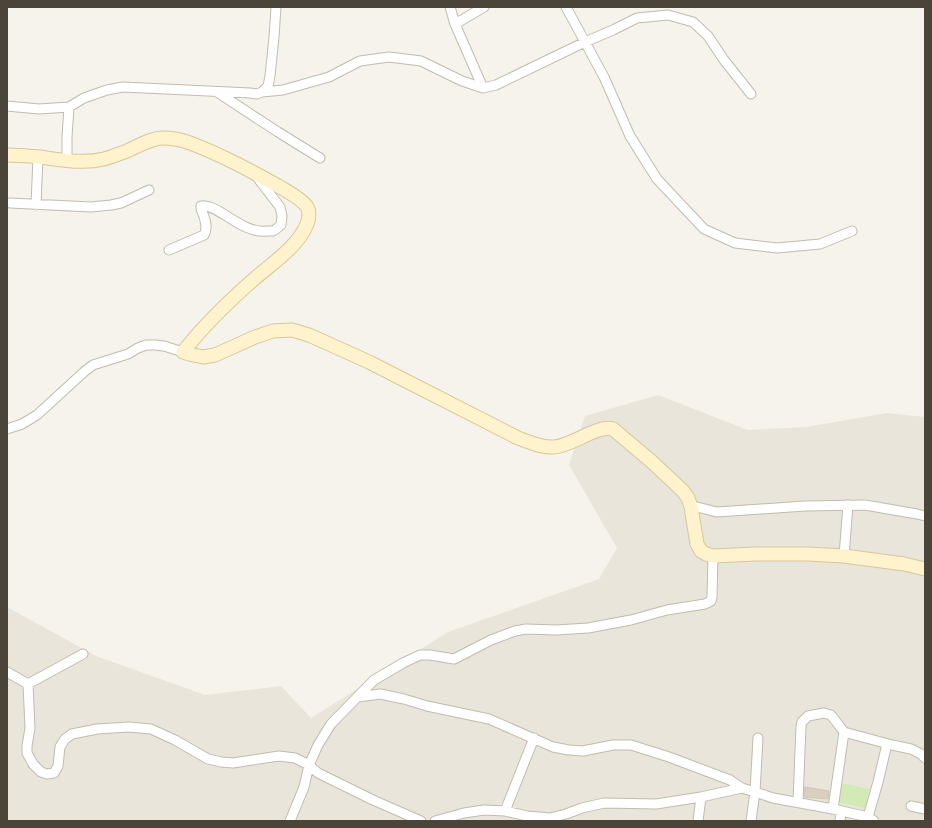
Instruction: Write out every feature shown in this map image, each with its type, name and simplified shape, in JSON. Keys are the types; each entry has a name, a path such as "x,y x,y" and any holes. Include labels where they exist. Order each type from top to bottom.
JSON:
{"street":[{"path":"262,92 268,86 270,76 276,7"},
{"path":"450,7 455,24 483,88"},
{"path":"455,24 484,7"},
{"path":"566,7 604,77 630,136 657,178 704,229 735,243 777,248 820,244 852,231"},
{"path":"658,7 663,15"},
{"path":"7,106 39,109 68,108 84,98 107,90 123,87 257,94 262,92 283,90 329,77 360,60 389,57 421,61 462,81 483,88 496,85 637,18 663,15 693,22 708,36 724,60 751,94"},
{"path":"217,91 320,158"},
{"path":"67,161 68,108"},
{"path":"7,155 67,161 91,161 104,159 125,152 150,141 162,138 175,139 190,143 254,172 303,202 307,207 309,218 300,238 224,306 206,324 184,352"},
{"path":"36,204 38,157"},
{"path":"169,250 204,235 206,228 201,206 205,205 211,206 234,221 250,229 262,232 273,231 281,225 282,216 280,207 254,172"},
{"path":"10,203 90,207 121,203 150,190"},
{"path":"7,429 22,424 37,415 93,365 128,354 146,345 164,346 203,357 215,354 273,331 292,330 369,362 532,444 553,448 559,447 572,443 601,429 613,429 651,461 683,491 688,498 691,507 697,544 701,551 706,554 713,556 764,554 844,556 904,564 925,569"},
{"path":"844,556 848,505"},
{"path":"691,507 717,512 805,506 865,505 925,516"},
{"path":"290,821 304,787 309,765 318,745 331,724 374,680 420,655 454,659 491,640 515,631 526,629 556,630 588,628 632,620 666,610 705,604 711,601 712,597 713,556"},
{"path":"28,684 83,654"},
{"path":"7,672 28,684"},
{"path":"28,684 30,728 26,746 27,753 33,764 41,772 47,774 54,773 58,766 60,747 72,734 97,729 129,727 151,729 208,759 221,762 233,763 279,756 295,758 309,765 318,773 373,800 421,821"},
{"path":"358,697 380,694 489,719 553,746 569,750 583,751 613,745 631,745 669,757 730,780 742,788 773,798 837,810 871,819 887,744"},
{"path":"798,802 801,726 802,722 808,716 824,712 831,715 844,732 911,749 921,754 925,758"},
{"path":"840,821 837,810 844,732"},
{"path":"505,811 534,738"},
{"path":"751,821 755,792 758,738"},
{"path":"435,821 464,813 484,810 505,811 527,816 550,818 604,803 656,804 701,797 742,788"},
{"path":"698,821 701,797"},
{"path":"911,806 925,809"}],"shaded area":[{"path":"658,395 748,430 806,427 887,413 925,417 925,821 7,821 7,607 96,656 205,695 281,686 311,718 448,632 599,579 617,548 569,465 585,416"}],"green space":[{"path":"841,783 869,789 865,808 837,802"}],"building":[{"path":"805,787 829,791 828,799 804,797"}]}
